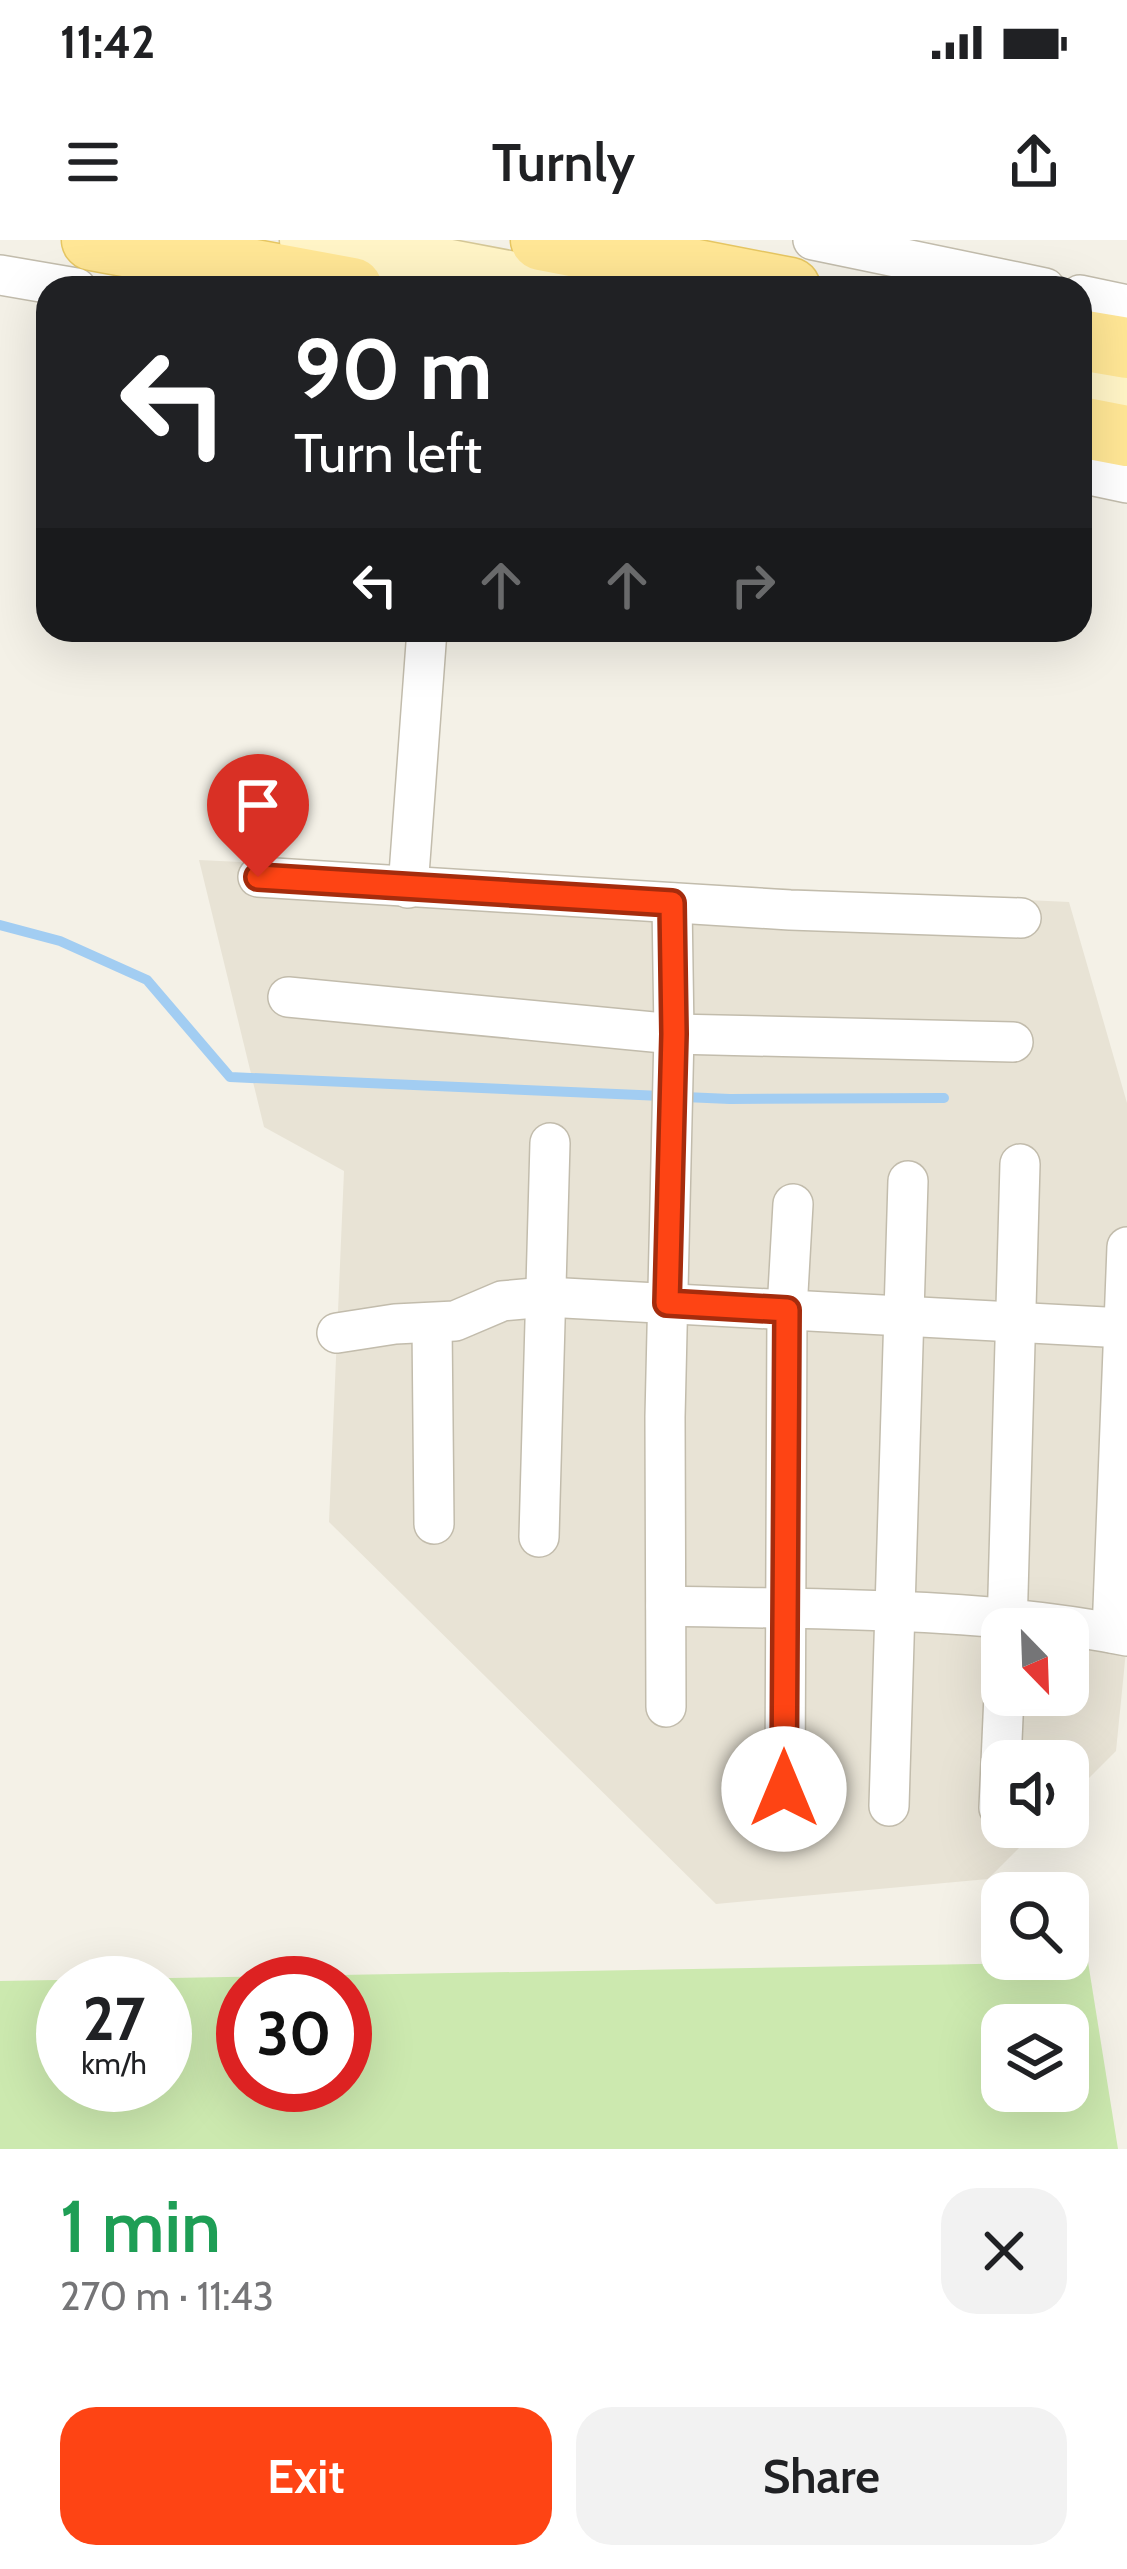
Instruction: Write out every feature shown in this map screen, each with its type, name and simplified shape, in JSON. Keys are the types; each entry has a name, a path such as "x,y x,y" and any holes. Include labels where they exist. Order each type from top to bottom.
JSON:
{"main road":[{"path":"92,240 287,276"},
{"path":"542,240 728,276"},
{"path":"1092,342 1127,348"},
{"path":"1092,429 1127,436"}],"street":[{"path":"307,240 498,276"},
{"path":"813,240 987,276"},
{"path":"0,274 36,281"},
{"path":"1092,298 1127,305"},
{"path":"1092,389 1127,395"},
{"path":"1092,476 1127,483"},
{"path":"408,888 426,642"},
{"path":"258,877 1021,919"},
{"path":"667,1707 672,903"},
{"path":"288,997 673,1053 1013,1042"},
{"path":"539,1537 550,1143"},
{"path":"1008,1608 1020,1164"},
{"path":"889,1806 908,1181"},
{"path":"784,1789 787,1310 793,1204"},
{"path":"1089,1631 1119,1634 1127,1247"},
{"path":"337,1333 455,1321 502,1301 547,1297 1124,1328"},
{"path":"432,1324 434,1523"},
{"path":"666,1606 897,1611 981,1621"}],"shaded area":[{"path":"199,860 1069,902 1127,1103 1127,1641 1116,1751 1089,1778 1089,1740 981,1740 981,1848 1019,1848 995,1872 981,1872 981,1880 716,1904 329,1522 344,1171 264,1127"}],"green space":[{"path":"981,1964 981,1980 1089,1980 1089,1968 1118,2149 0,2149 0,1981 36,1980 36,2112 192,2112 192,1978 216,1977 216,2112 372,2112 372,1975"}],"waterway":[{"path":"0,925 60,941 147,980 230,1077 730,1099 944,1098"}],"route":[{"path":"258,877 672,903 674,1034 667,1303 787,1310 784,1789"}]}
